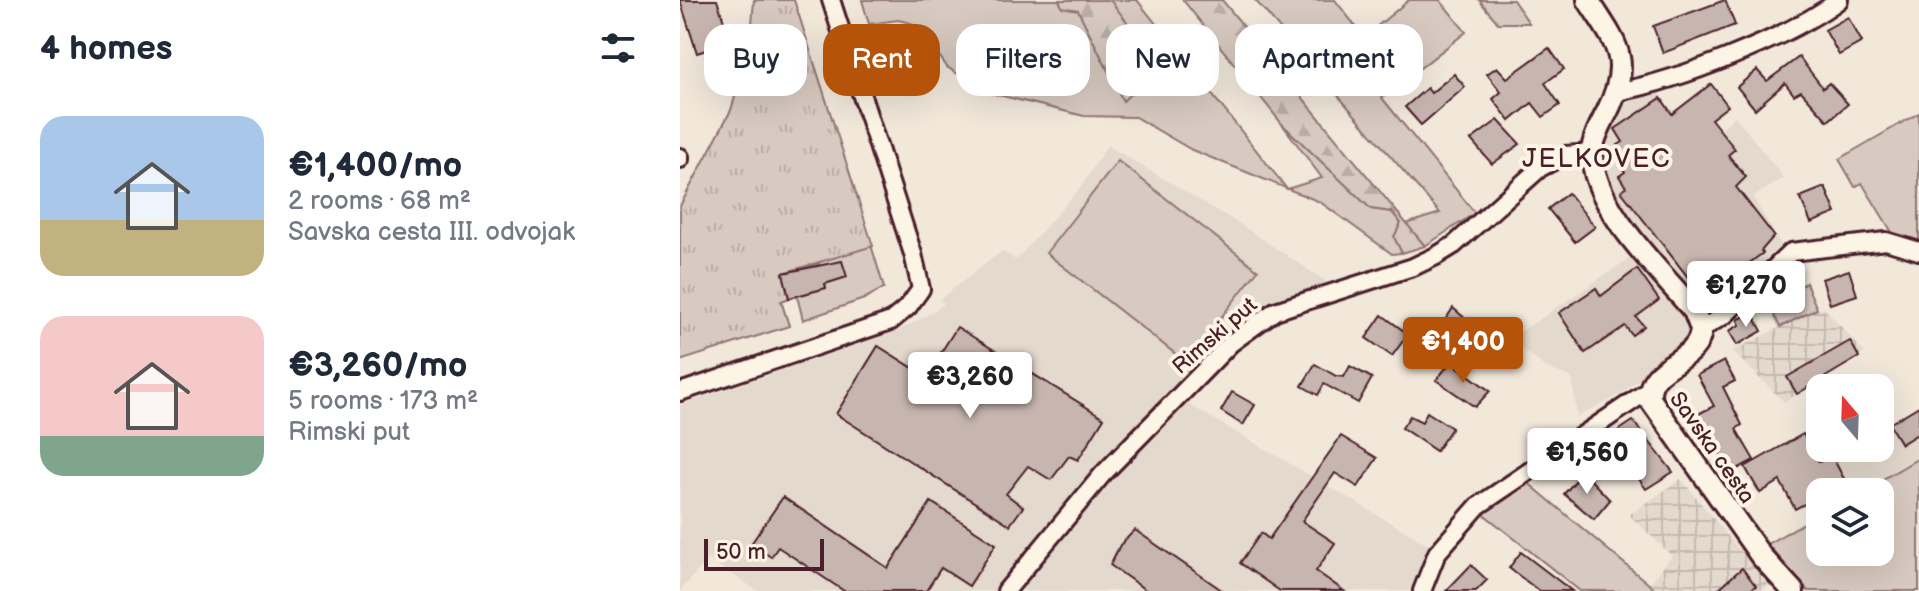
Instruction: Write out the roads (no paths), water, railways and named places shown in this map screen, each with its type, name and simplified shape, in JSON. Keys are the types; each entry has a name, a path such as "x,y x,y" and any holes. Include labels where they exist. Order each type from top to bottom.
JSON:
{"street":[{"path":"680,392 878,327 908,307 917,296 920,281 831,0"},
{"path":"1588,0 1613,40 1621,61 1617,92 1599,129 1592,153 1598,185 1617,218 1694,311 1701,329 1725,315 1791,252 1886,241 1919,251"},
{"path":"1617,92 1685,74 1796,25 1839,0"},
{"name":"Rimski put","path":"1006,591 1102,475 1231,343 1275,311 1413,267 1436,256 1454,245 1540,168 1565,155 1592,153"},
{"name":"Savska cesta","path":"1701,329 1693,350 1655,376 1649,390 1650,399 1761,556 1793,591"},
{"path":"1422,591 1437,553 1478,506 1649,390"}],"district":[{"name":"JELKOVEC","path":"1597,158"}]}
